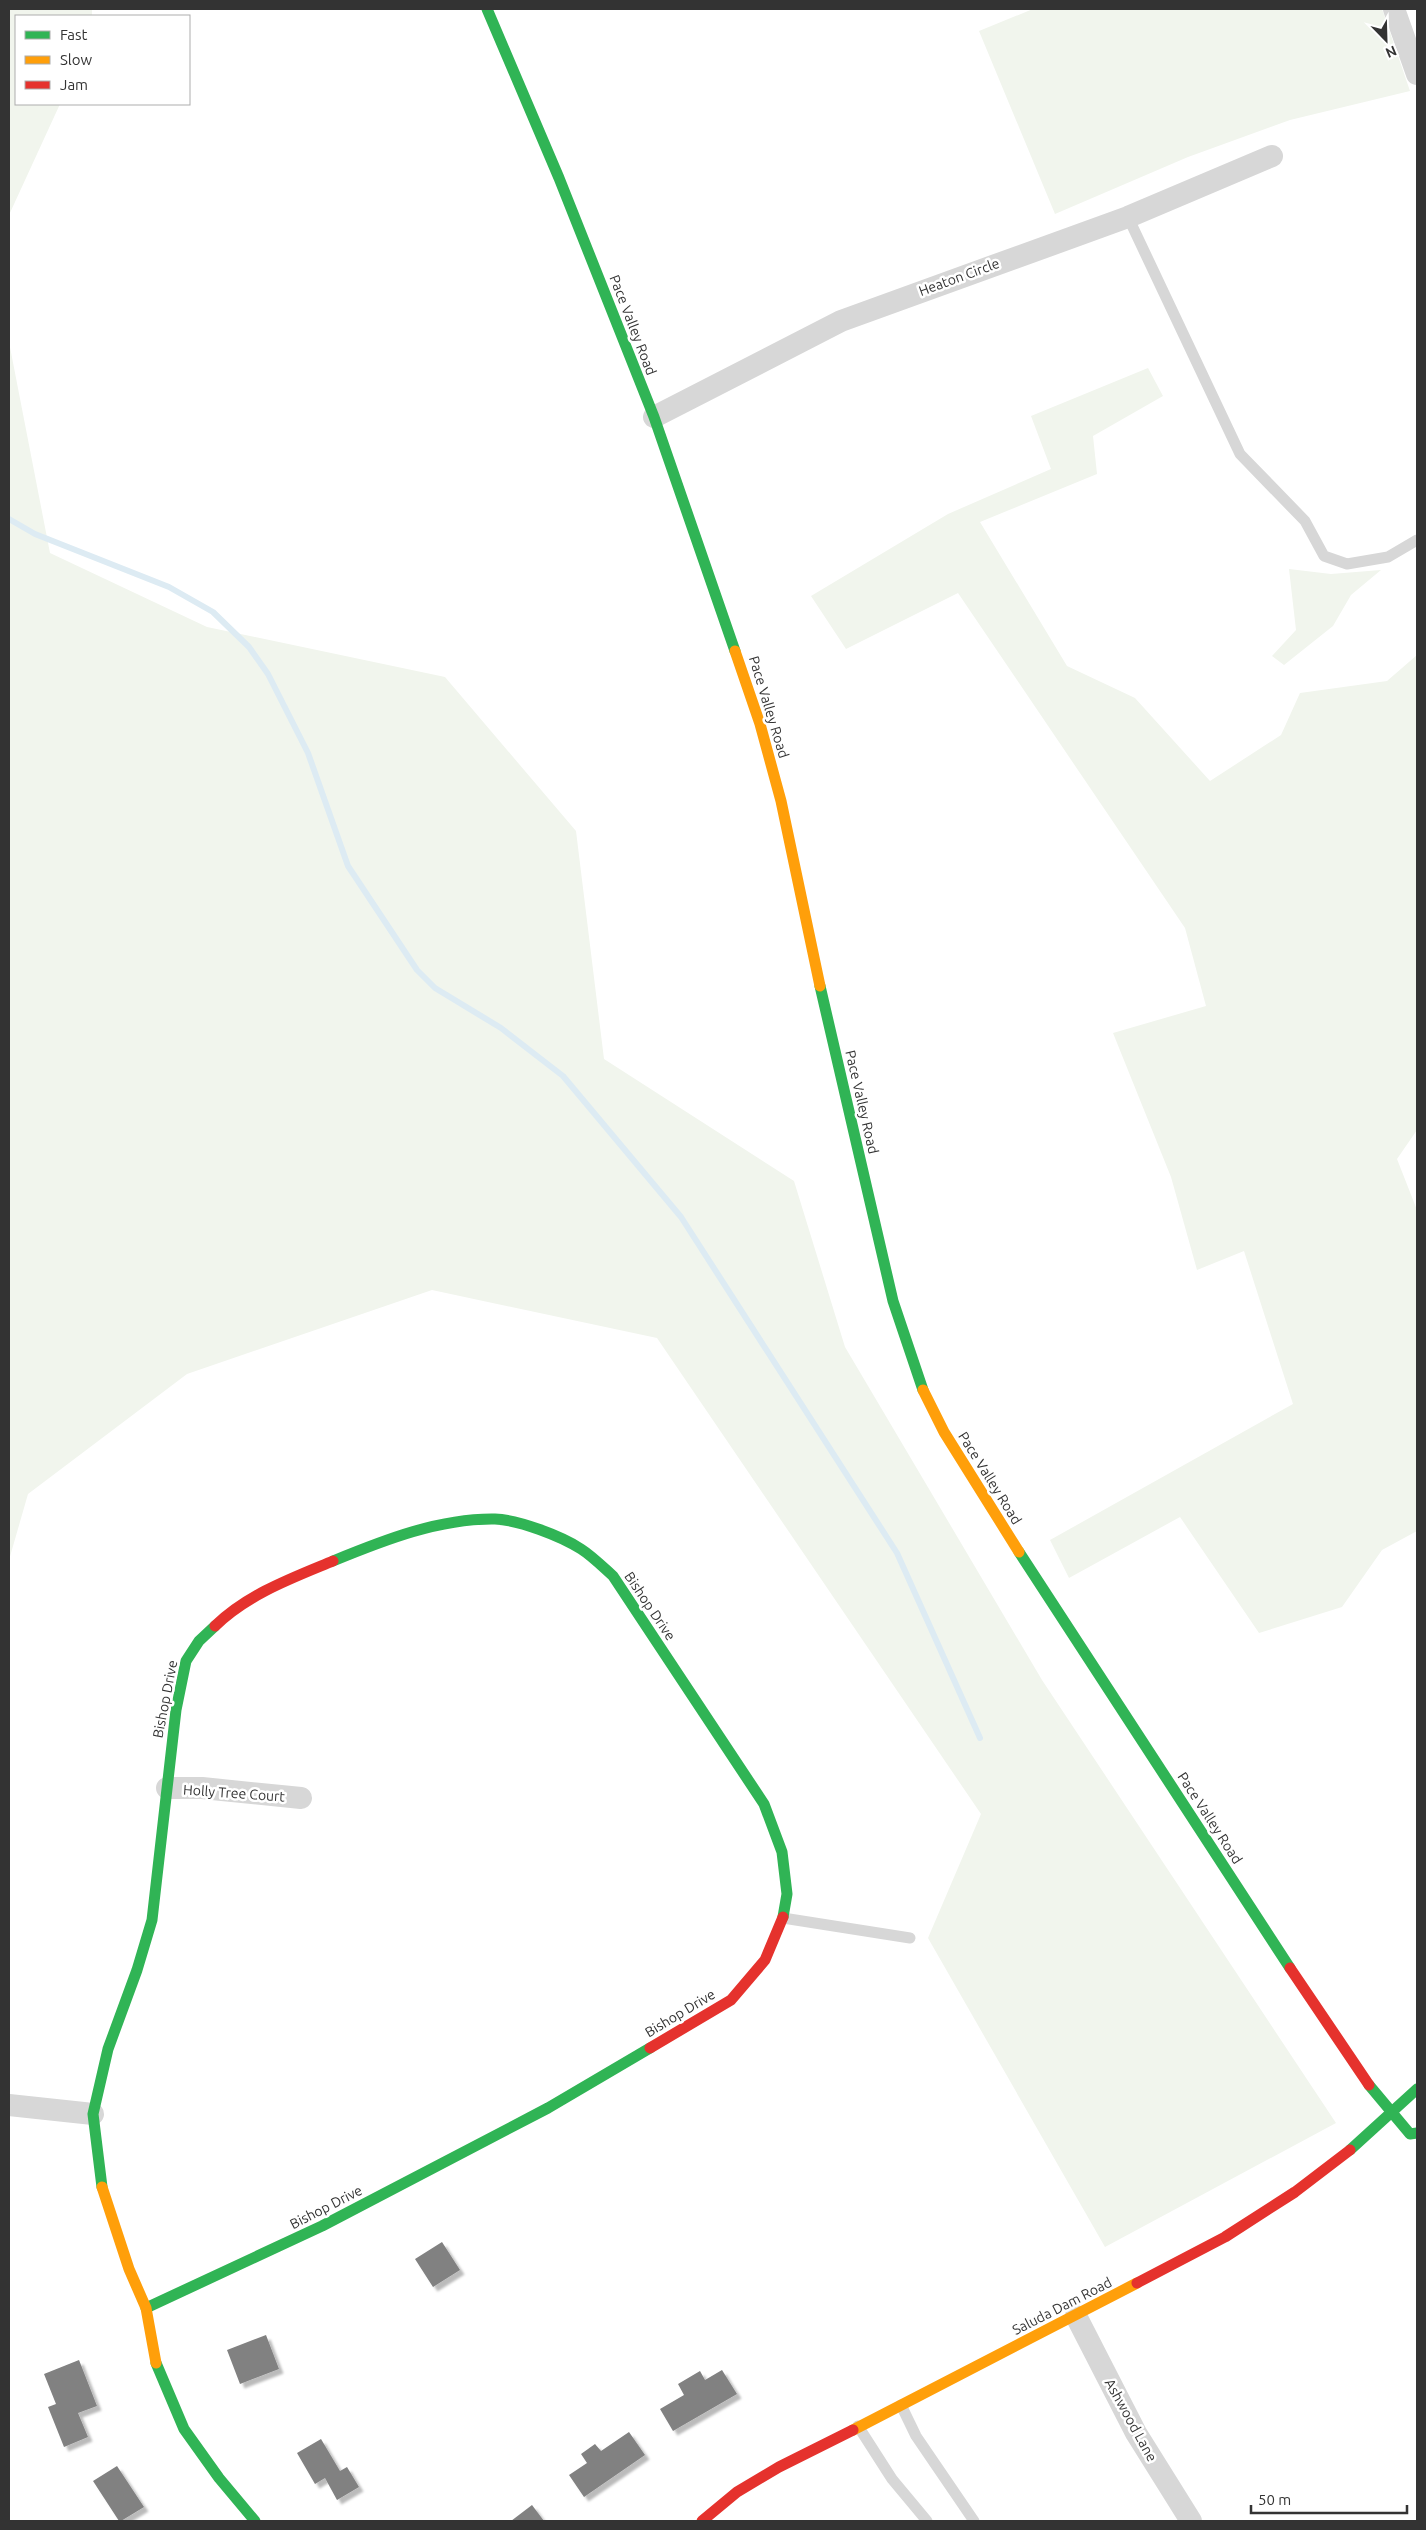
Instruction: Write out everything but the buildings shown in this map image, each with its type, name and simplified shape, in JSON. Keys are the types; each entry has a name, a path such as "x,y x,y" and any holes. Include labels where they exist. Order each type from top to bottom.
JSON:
{"street":[{"name":"Pace Valley Road","path":"487,9 559,178 654,417 760,724 781,800 805,921 873,1222 893,1301 921,1385 944,1432 1002,1526 1247,1903 1391,2114 1410,2134 1417,2133"},
{"path":"1394,9 1417,74"},
{"name":"Heaton Circle","path":"654,417 841,321 1128,217 1272,156"},
{"name":"Bishop Drive","path":"146,2308 322,2226 548,2108 731,2000 764,1960 783,1918 787,1894 782,1852 764,1804 613,1576 580,1549 542,1530 496,1519 440,1525 397,1537 271,1587 228,1614 199,1641 186,1661 176,1710 152,1920 108,2049 93,2114 103,2192 126,2261 146,2308 157,2367 184,2429 219,2478 255,2521"},
{"name":"Holly Tree Court","path":"167,1788 202,1788 302,1798"},
{"name":"Saluda Dam Road","path":"702,2521 737,2492 779,2466 1076,2316 1225,2237 1296,2192 1362,2140 1417,2089"},
{"path":"9,2105 93,2114"},
{"name":"Ashwood Lane","path":"1076,2316 1136,2433 1192,2521"}],"lane":[{"path":"1128,217 1240,454 1305,521 1324,556 1347,564 1388,557 1417,540"},
{"path":"783,1918 910,1938"},
{"path":"901,2405 916,2436 974,2521"},
{"path":"858,2426 892,2478 927,2521"}],"shaded area":[{"path":"9,9 92,9 92,15 15,15 15,105 60,105 9,215"},
{"path":"1033,9 1382,9 1410,91 1290,120 1188,157 1055,214 979,31"},
{"path":"9,342 50,553 207,627 445,677 576,831 604,1059 794,1181 845,1347 1042,1680 1336,2123 1105,2247 928,1938 981,1814 657,1338 432,1290 187,1374 28,1494 9,1560"},
{"path":"1148,368 1163,396 1093,436 1097,474 980,522 1067,666 1135,698 1210,781 1281,735 1300,693 1387,681 1417,655 1417,1130 1397,1159 1417,1210 1417,1531 1382,1550 1342,1607 1259,1633 1180,1517 1069,1578 1050,1540 1293,1404 1244,1251 1197,1270 1171,1177 1113,1033 1206,1006 1185,928 958,593 846,649 811,596 948,514 1051,469 1031,416"},
{"path":"1289,569 1331,574 1381,570 1351,595 1333,626 1284,665 1272,656 1296,630"}],"waterway":[{"path":"9,519 35,534 169,587 213,612 249,647 268,674 308,753 348,866 417,970 435,988 501,1028 563,1076 681,1217 897,1553 980,1738"}],"traffic: fast":[{"path":"487,9 559,178 654,417 735,651"},
{"path":"820,986 893,1301 923,1390"},
{"path":"333,1561 372,1545 433,1526 454,1522 495,1519 516,1522 551,1534 573,1544 589,1555 613,1576 764,1804 782,1852 787,1894 783,1917"},
{"path":"1019,1552 1290,1968"},
{"path":"102,2187 93,2114 108,2049 137,1970 152,1920 176,1710 186,1661 199,1641 215,1626"},
{"path":"146,2308 322,2226 548,2108 650,2048"},
{"path":"1369,2085 1410,2134 1417,2133"},
{"path":"1350,2150 1417,2089"},
{"path":"156,2363 184,2429 219,2478 255,2521"}],"traffic: slow":[{"path":"735,651 760,724 781,801 820,986"},
{"path":"923,1390 944,1432 1019,1552"},
{"path":"102,2187 129,2269 146,2308 156,2363"},
{"path":"853,2430 1137,2283"}],"traffic: jam":[{"path":"215,1626 256,1596 333,1561"},
{"path":"650,2048 731,2000 765,1960 783,1917"},
{"path":"1290,1968 1369,2085"},
{"path":"1137,2283 1225,2237 1295,2192 1350,2150"},
{"path":"702,2521 737,2492 779,2467 853,2430"}]}
